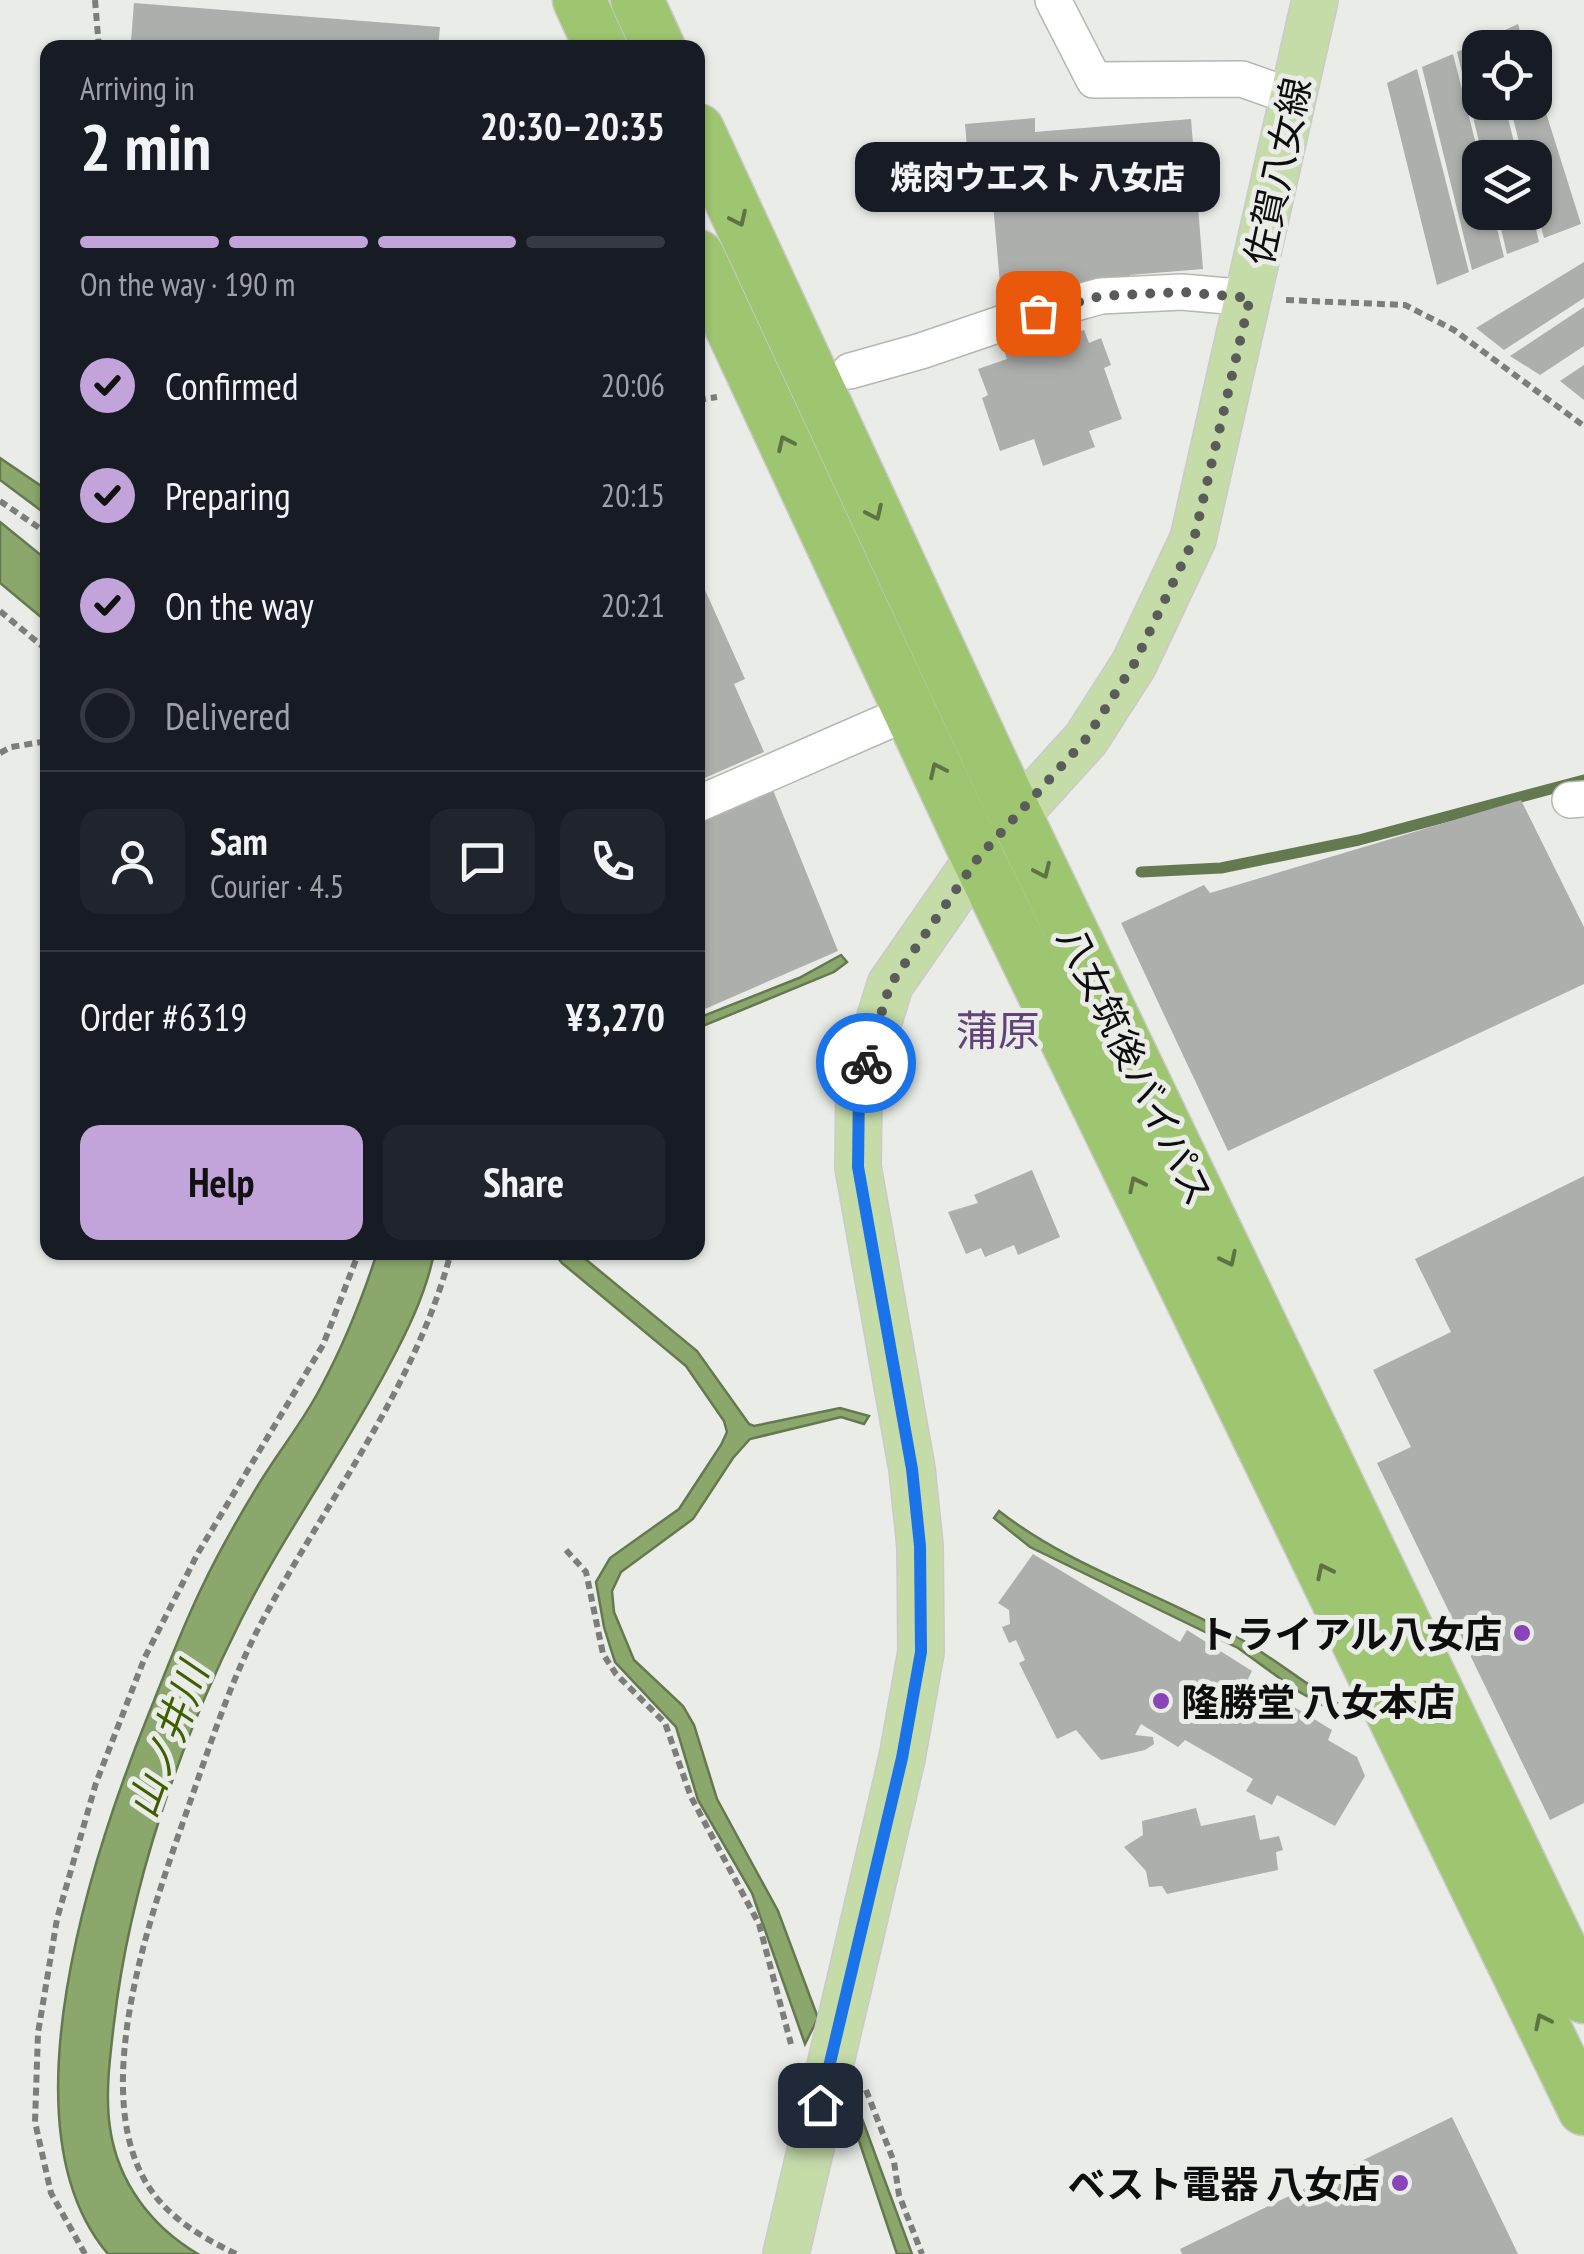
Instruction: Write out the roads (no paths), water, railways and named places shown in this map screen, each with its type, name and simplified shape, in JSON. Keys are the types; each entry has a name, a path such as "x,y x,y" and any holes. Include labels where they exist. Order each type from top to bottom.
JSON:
{"highway":[{"path":"578,0 597,40"},
{"path":"637,0 655,40"},
{"name":"八女筑後バイパス","path":"705,145 1016,816 1584,1997"},
{"name":"八女筑後バイパス","path":"705,271 978,858 1584,2109"}],"main road":[{"name":"佐賀八女線","path":"786,2254 902,1758 921,1652 920,1546 912,1469 858,1167 859,1086 890,985 978,858 1086,739 1134,664 1194,539 1315,0"}],"street":[{"path":"1052,0 1094,80 1242,79 1293,97"},
{"path":"850,371 1101,296 1182,292 1250,298"},
{"path":"705,801 911,711"}],"water":[{"path":"0,458 40,485 40,510 0,480"},
{"path":"0,522 40,554 40,616 0,583"},
{"path":"841,955 847,962 834,972 705,1025 705,1015 799,978"},
{"name":"山ノ井川","path":"374,1260 432,1260 421,1299 401,1343 258,1588 218,1667 160,1816 122,1971 112,2036 110,2128 121,2167 140,2202 166,2231 198,2254 108,2254 76,2200 61,2135 59,2064 67,1988 83,1912 127,1771 188,1618 235,1524 322,1385"},
{"path":"560,1260 586,1260 697,1351 749,1424 840,1408 869,1416 864,1424 841,1417 750,1439 693,1519 621,1572 612,1591 614,1612 634,1660 683,1706 694,1725 717,1799 778,1911 818,2018 805,2044 752,1893 698,1800 676,1727 615,1662 596,1582 610,1558 679,1509 721,1445 727,1432 724,1421 686,1366"},
{"path":"999,1511 1055,1548 1248,1643 1337,1703 1333,1711 1238,1648 1030,1547 994,1518"},
{"path":"851,2089 912,2254 897,2254 849,2111"}],"waterway":[{"path":"1141,872 1221,868 1359,840 1584,780"}],"place":[{"name":"焼肉ウエスト 八女店","path":"1038,313"},
{"name":"トライアル八女店","path":"1522,1633"},
{"name":"隆勝堂 八女本店","path":"1161,1701"},
{"name":"ベスト電器 八女店","path":"1400,2183"}],"district":[{"name":"蒲原","path":"998,1030"}]}
